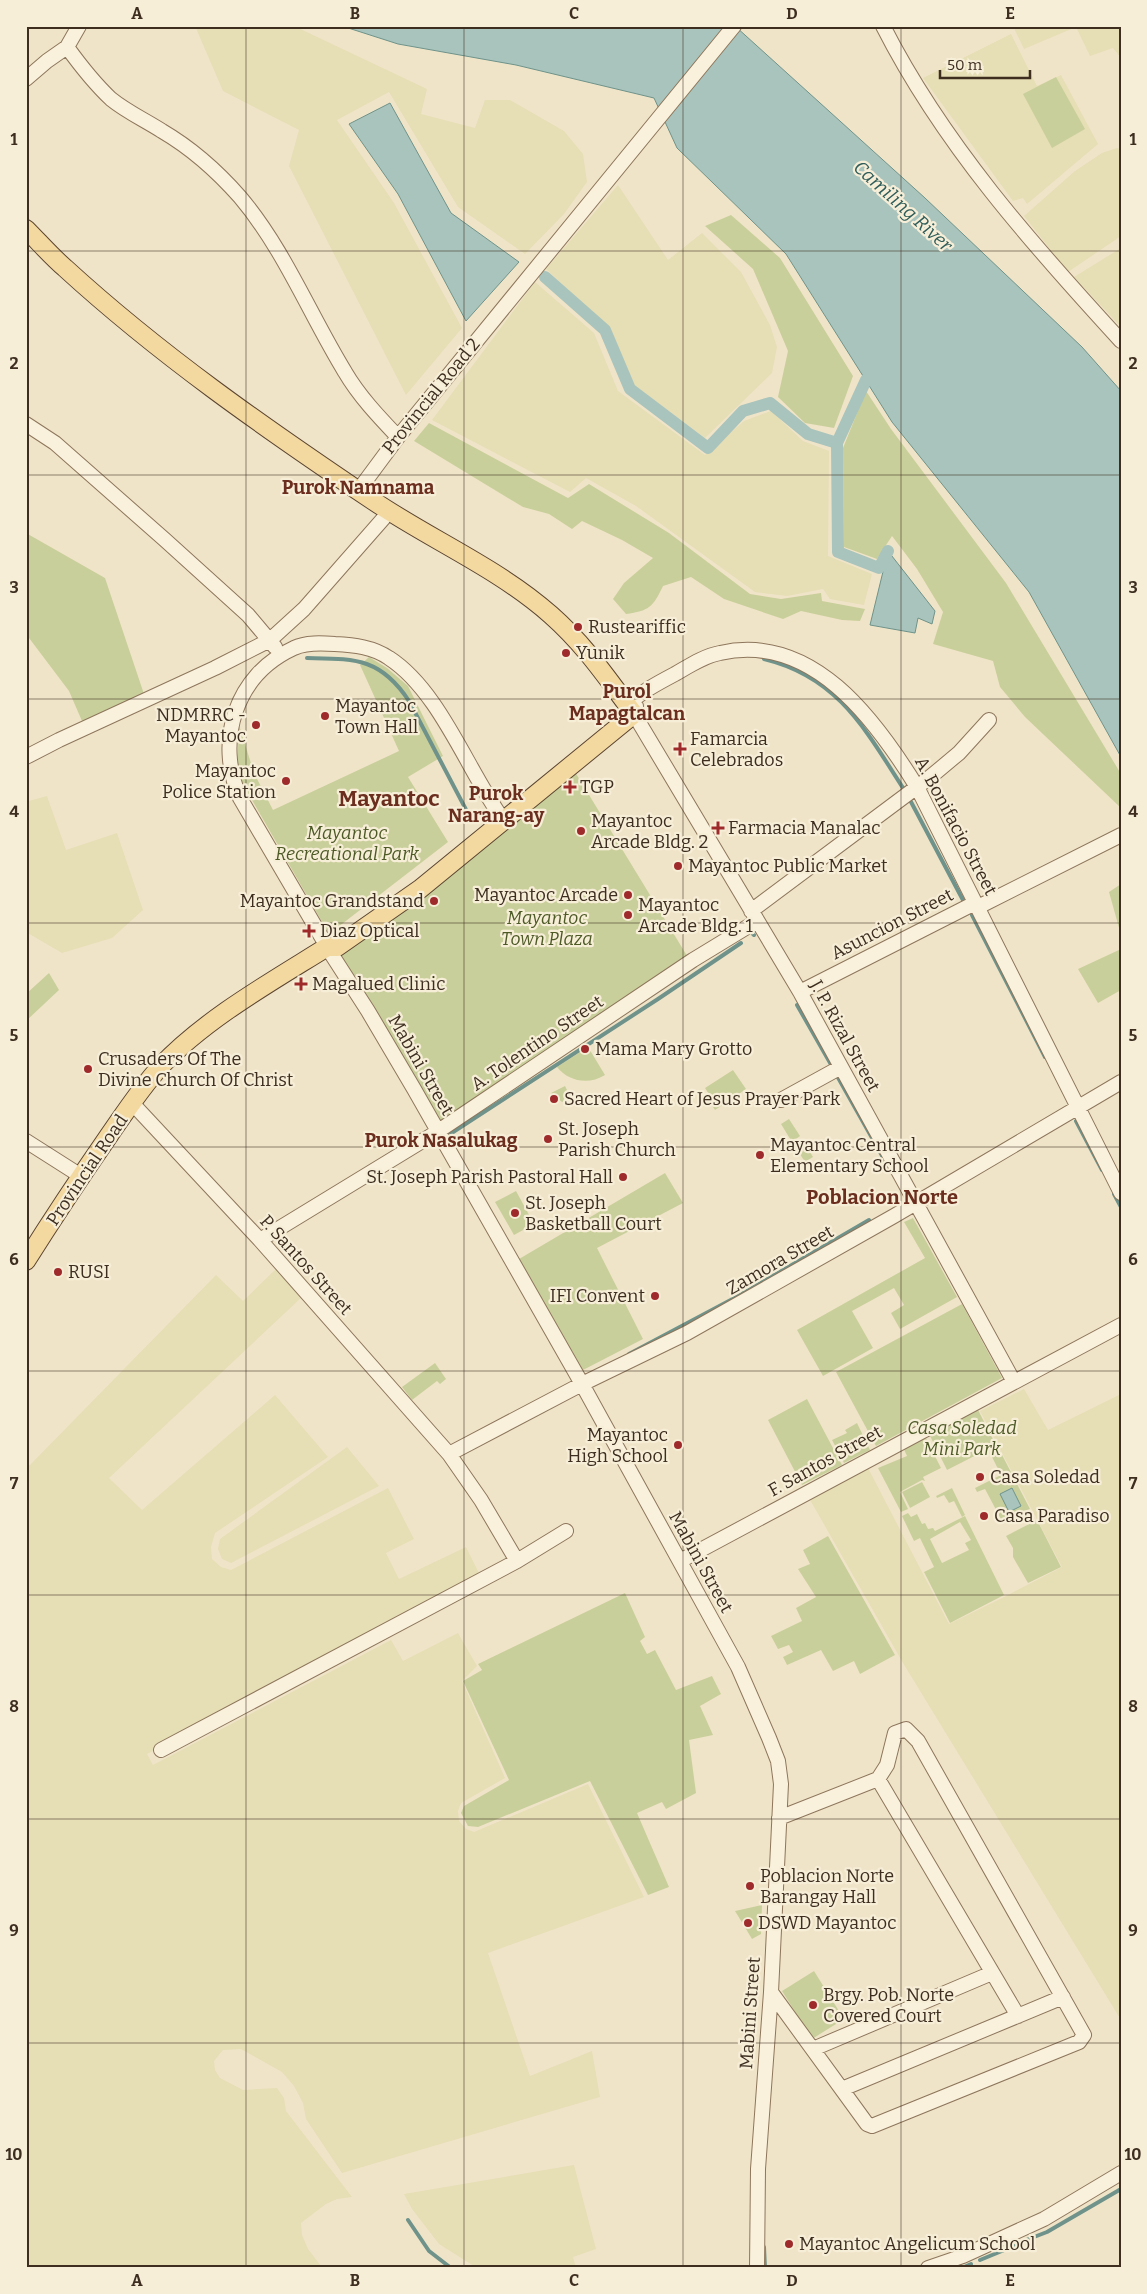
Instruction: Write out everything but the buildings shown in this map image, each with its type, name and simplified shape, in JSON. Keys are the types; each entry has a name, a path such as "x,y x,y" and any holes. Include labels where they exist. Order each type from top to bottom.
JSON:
{"main road":[{"path":"26,229 84,285 193,375 260,424 358,491 490,570 540,606 590,654 633,705"},
{"name":"Provincial Road","path":"26,1262 81,1176 132,1103 161,1066 191,1040 260,989 327,947 330,938 412,888 501,817 633,705"}],"street":[{"path":"26,79 47,60 66,47 79,26"},
{"name":"Provincial Road 2","path":"358,491 398,437 734,26"},
{"path":"883,26 926,103 978,175 1053,266 1121,341"},
{"path":"66,47 111,99 134,116 162,130 195,154 239,196 268,235 346,374 379,417 398,437"},
{"path":"26,424 55,442 164,538 248,615 270,640 280,656"},
{"path":"26,757 270,640 304,609 390,511"},
{"name":"Mabini Street","path":"501,817 435,707 412,678 392,660 372,649 336,644 303,645 280,656 260,672 244,693 230,737 229,765 240,798 327,947 368,1011 582,1384 738,1667 770,1738 778,1761 781,1784 771,1992 758,2170 757,2268"},
{"name":"A. Bonifacio Street","path":"633,705 682,670 719,653 757,650 785,656 829,680 864,711 895,752 917,787 1121,1193"},
{"name":"J. P. Rizal Street","path":"633,705 754,916 800,992 1014,1382"},
{"name":"A. Tolentino Street","path":"260,1240 438,1132 693,960 754,916 917,787 959,752 989,720"},
{"name":"Asuncion Street","path":"800,992 1121,835"},
{"path":"781,1100 841,1067"},
{"name":"Zamora Street","path":"449,1454 582,1384 688,1333 1121,1082"},
{"name":"P. Santos Street","path":"132,1103 260,1240 449,1454 481,1500 517,1561"},
{"path":"26,1141 81,1176"},
{"name":"F. Santos Street","path":"680,1561 1121,1325"},
{"path":"161,1750 517,1561 566,1531"},
{"path":"771,1992 867,2124 877,2126 1083,2039 1083,2032 1064,1997 918,1741 911,1732 906,1729 895,1733 887,1765 878,1779 779,1818"},
{"path":"878,1779 1018,2016"},
{"path":"813,2049 992,1973"},
{"path":"842,2089 1064,1997"},
{"path":"928,2268 963,2256 1044,2219 1121,2173"}],"shaded area":[{"path":"195,26 294,26 427,89 421,114 475,128 485,100 510,100 564,131 583,154 587,182 564,214 525,254 458,207 389,92 337,120 394,203 462,328 406,395 289,166 299,130 223,91"},
{"path":"1013,26 1121,26 1121,58 1113,48 1090,56 1076,27 1024,49"},
{"path":"1011,34 1037,86 1061,75 1098,144 1027,204 1023,198 1013,201 923,78"},
{"path":"1117,148 1121,149 1121,236 1068,272 1024,216 1075,171 1102,153"},
{"path":"618,185 668,260 702,233 741,272 770,325 777,347 772,373 705,438 634,385 611,330 546,269"},
{"path":"1121,248 1121,327 1074,277"},
{"path":"535,282 594,333 618,391 705,455 744,421 771,411 803,441 829,451 828,556 872,574 864,605 830,599 823,589 787,596 755,592 636,506 586,478 570,492 432,420"},
{"path":"47,796 66,850 117,833 143,910 112,938 62,953 26,932 26,805 29,801"},
{"path":"276,1269 302,1297 109,1478 142,1510 275,1395 328,1457 215,1533 211,1547 212,1559 221,1567 231,1570 388,1488 414,1539 386,1553 399,1579 466,1547 481,1577 147,1754 153,1765 391,1640 403,1661 458,1633 477,1666 462,1681 505,1778 461,1803 458,1811 459,1821 466,1829 474,1832 588,1784 644,1897 488,1953 530,2076 592,2051 600,2097 342,2173 306,2119 303,2103 294,2086 282,2072 241,2049 223,2050 214,2061 215,2070 220,2078 243,2090 277,2088 284,2098 286,2111 352,2197 337,2199 326,2204 301,2223 302,2235 308,2249 321,2266 327,2268 26,2268 26,1463 30,1465 216,1275 243,1301"},
{"path":"1024,1389 1048,1430 1121,1394 1121,2020 903,1663 809,1498 867,1466 949,1624 1006,1596 1062,1567 980,1411"},
{"path":"347,1447 379,1486 231,1563 222,1559 218,1549 220,1539"},
{"path":"574,2165 596,2249 573,2257 576,2268 477,2268 439,2244 412,2209 404,2194"}],"green space":[{"path":"1056,77 1085,129 1052,148 1023,94"},
{"path":"731,215 780,258 853,376 834,428 805,423 778,397 788,351 753,269 705,226"},
{"path":"866,391 891,429 1006,583 1121,774 1121,808 1025,717 1000,687 993,661 933,644 943,612 917,569 892,536 877,559 844,547 843,448"},
{"path":"429,423 568,498 589,484 669,533 750,594 781,599 821,593 822,601 865,609 860,621 842,620 801,611 783,619 724,599 691,577 663,586 649,607 626,614 613,599 624,583 653,558 622,540 582,521 572,529 549,514 523,507 414,441"},
{"path":"26,533 105,578 146,700 85,728 69,691 26,634"},
{"name":"Mayantoc Recreational Park","path":"369,657 387,668 408,686 443,756 408,777 448,842 329,934 237,774 239,725 254,773 273,810 399,751 360,665"},
{"name":"Mayantoc Town Plaza","path":"572,767 689,959 442,1123 339,952"},
{"path":"1121,884 1121,935 1109,892"},
{"path":"1121,949 1121,990 1098,1003 1078,969"},
{"path":"49,973 59,990 26,1021 26,994"},
{"path":"588,1047 605,1075 586,1081 573,1079 557,1067"},
{"path":"733,1070 746,1089 715,1110 707,1098 710,1096 705,1088"},
{"path":"565,1086 571,1098 562,1102 551,1093"},
{"path":"789,1119 800,1136 792,1142 781,1124"},
{"path":"803,1140 813,1157 805,1162 794,1145"},
{"path":"665,1173 683,1203 597,1248 643,1339 583,1370 519,1259"},
{"name":"St. Joseph Basketball Court","path":"516,1191 534,1224 514,1235 495,1202"},
{"path":"913,1218 957,1297 900,1329 891,1313 904,1305 894,1288 852,1311 873,1348 823,1376 797,1330 925,1258 904,1222"},
{"path":"962,1304 1002,1378 876,1446 836,1372"},
{"path":"435,1363 446,1379 440,1384 437,1381 412,1400 402,1387"},
{"path":"807,1399 842,1465 802,1485 768,1420"},
{"name":"Casa Soledad Mini Park","path":"977,1408 996,1445 947,1470 928,1432"},
{"path":"857,1423 870,1450 844,1463 832,1440 847,1433 845,1430"},
{"path":"924,1434 941,1468 923,1477 925,1481 922,1480 900,1492 908,1509 901,1512 878,1468 907,1456 902,1445"},
{"path":"1000,1451 1030,1509 1003,1523 985,1489 977,1492 975,1488 1001,1475 991,1455"},
{"path":"922,1482 930,1497 910,1508 902,1492"},
{"path":"952,1488 965,1515 962,1517 954,1501 949,1503 944,1495 937,1498 936,1496"},
{"path":"908,1513 911,1517 917,1514 922,1524 925,1523 928,1529 933,1528 935,1531 965,1516 1004,1595 950,1623 924,1572 934,1567 920,1538 914,1541 902,1516","holes":["960,1522 971,1540 965,1543 969,1550 942,1563 930,1539"]},
{"path":"1037,1520 1061,1567 1028,1583 1013,1557 1013,1548 1006,1536"},
{"path":"828,1536 895,1655 860,1674 854,1661 833,1671 821,1650 787,1665 783,1657 793,1652 789,1645 778,1649 771,1636 802,1621 796,1608 816,1597 798,1569 810,1564 803,1550"},
{"path":"625,1593 645,1637 640,1641 647,1654 655,1650 676,1690 712,1676 721,1694 700,1706 713,1735 689,1740 696,1793 666,1809 662,1802 637,1813 669,1887 648,1895 590,1781 478,1827 468,1826 461,1813 464,1806 509,1780 463,1681 482,1670 478,1664"},
{"path":"762,1905 761,1934 752,1939 735,1911"},
{"name":"Brgy. Pob. Norte Covered Court","path":"814,1971 844,2019 812,2039 782,1991"}],"water":[{"name":"Camiling River","path":"342,26 735,26 925,198 1082,347 1121,391 1121,757 1029,592 892,422 786,254 677,148 654,98 516,65 398,44"},
{"path":"390,103 451,213 519,262 466,321 398,194 349,124"},
{"path":"888,551 935,611 932,624 918,618 915,633 870,625"},
{"path":"1012,1488 1021,1506 1009,1512 1000,1494"}],"waterway":[{"path":"545,277 605,330 630,389 708,448 743,411 770,403 808,434 837,443 866,380"},
{"path":"837,443 838,552 879,568 888,551"},
{"path":"307,658 352,660 376,668 387,676 409,701 472,821"},
{"path":"764,659 790,667 812,679 831,693 848,709 863,728 905,791"},
{"path":"910,800 964,902"},
{"path":"972,915 1045,1057"},
{"path":"448,1139 447,1136 741,943"},
{"path":"797,1005 833,1068"},
{"path":"836,1074 889,1168"},
{"path":"1076,1121 1102,1170"},
{"path":"1114,1194 1121,1207"},
{"path":"629,1354 742,1294 869,1220"},
{"path":"1021,2242 1047,2232 1121,2189"},
{"path":"408,2220 429,2251 451,2268"},
{"path":"980,2260 1014,2246"},
{"path":"764,2247 765,2268"},
{"path":"962,2268 971,2264"}],"place":[{"name":"Rusteariffic","path":"578,627"},
{"name":"Yunik","path":"566,653"},
{"name":"Mayantoc Town Hall","path":"325,716"},
{"name":"NDMRRC - Mayantoc","path":"256,725"},
{"name":"Famarcia Celebrados","path":"680,749"},
{"name":"Mayantoc Police Station","path":"286,781"},
{"name":"TGP","path":"570,787"},
{"name":"Farmacia Manalac","path":"718,828"},
{"name":"Mayantoc Arcade Bldg. 2","path":"581,831"},
{"name":"Mayantoc Public Market","path":"678,866"},
{"name":"Mayantoc Arcade","path":"628,895"},
{"name":"Mayantoc Grandstand","path":"434,901"},
{"name":"Mayantoc Arcade Bldg. 1","path":"628,915"},
{"name":"Diaz Optical","path":"309,931"},
{"name":"Magalued Clinic","path":"301,984"},
{"name":"Mama Mary Grotto","path":"585,1049"},
{"name":"Crusaders Of The Divine Church Of Christ","path":"88,1069"},
{"name":"Sacred Heart of Jesus Prayer Park","path":"554,1099"},
{"name":"St. Joseph Parish Church","path":"548,1139"},
{"name":"Mayantoc Central Elementary School","path":"760,1155"},
{"name":"St. Joseph Parish Pastoral Hall","path":"623,1177"},
{"name":"St. Joseph Basketball Court","path":"515,1213"},
{"name":"RUSI","path":"58,1272"},
{"name":"IFI Convent","path":"655,1296"},
{"name":"Mayantoc High School","path":"678,1445"},
{"name":"Casa Soledad","path":"980,1477"},
{"name":"Casa Paradiso","path":"984,1516"},
{"name":"Poblacion Norte Barangay Hall","path":"750,1886"},
{"name":"DSWD Mayantoc","path":"748,1923"},
{"name":"Brgy. Pob. Norte Covered Court","path":"813,2005"},
{"name":"Mayantoc Angelicum School","path":"789,2244"}],"district":[{"name":"Purok Namnama","path":"358,487"},
{"name":"Purol Mapagtalcan","path":"627,702"},
{"name":"Mayantoc","path":"389,798"},
{"name":"Purok Narang-ay","path":"496,804"},
{"name":"Purok Nasalukag","path":"441,1140"},
{"name":"Poblacion Norte","path":"882,1197"}]}
